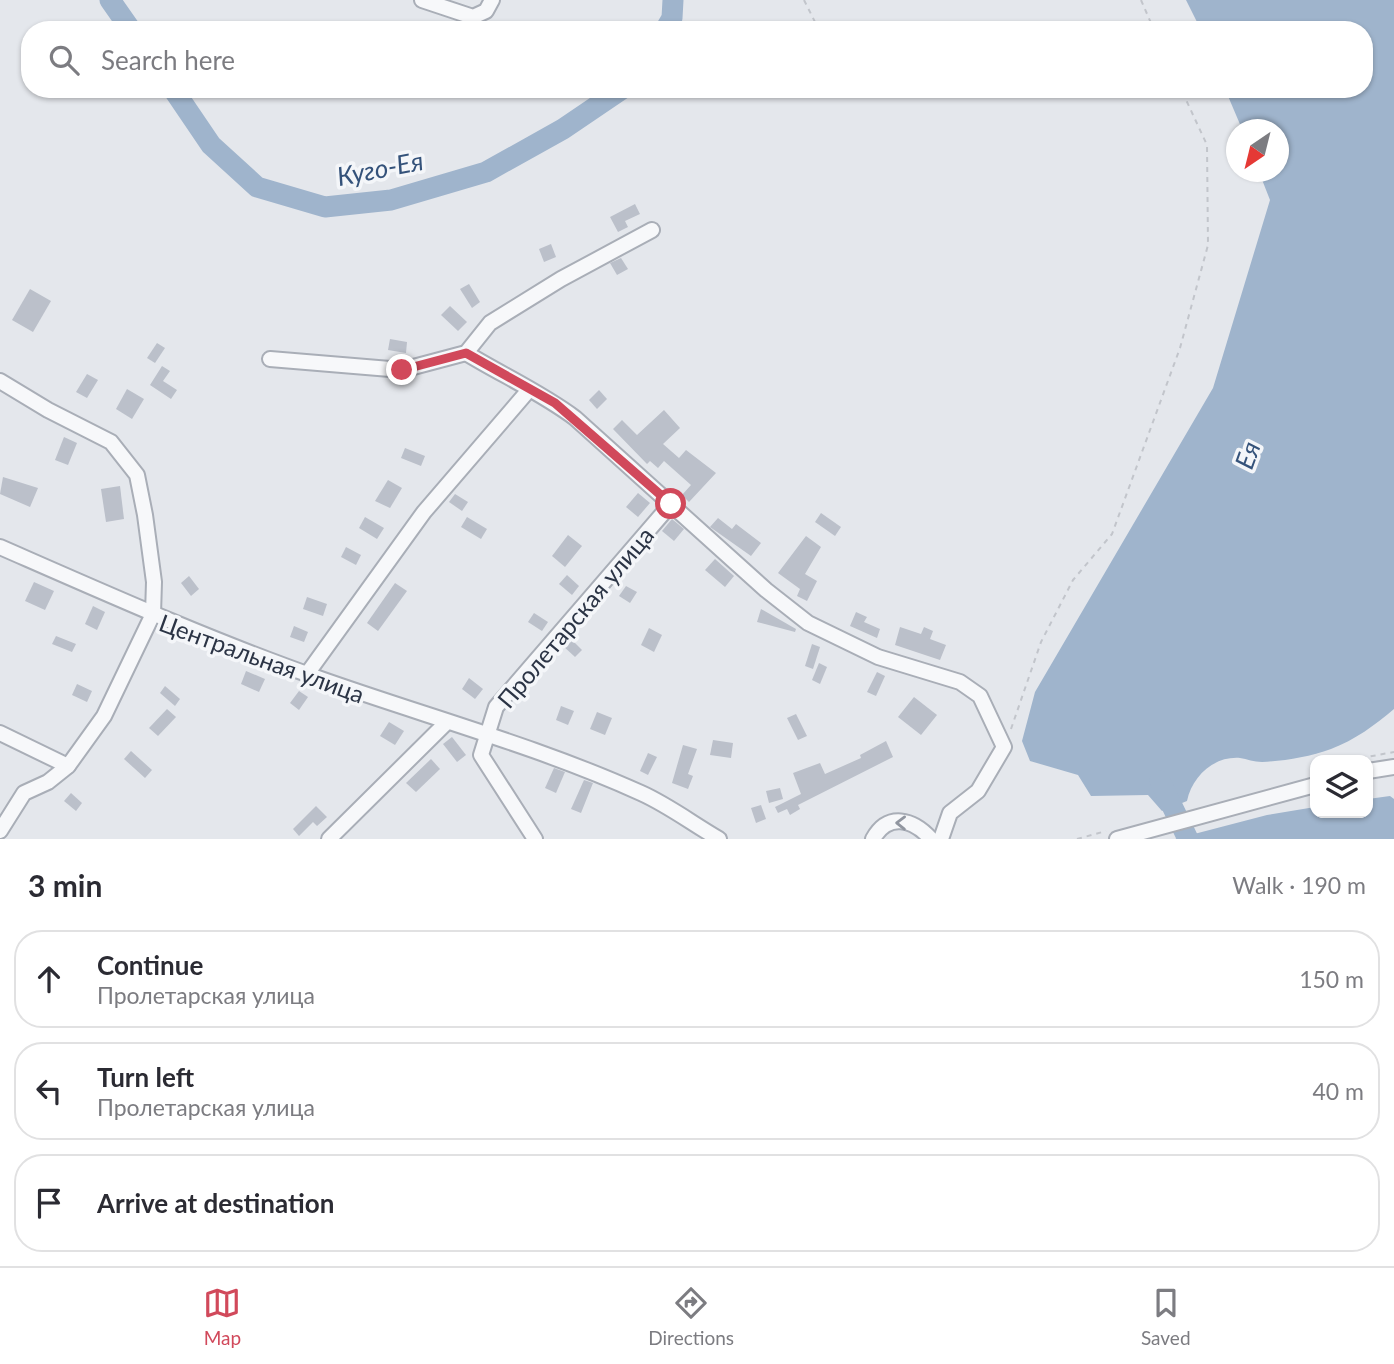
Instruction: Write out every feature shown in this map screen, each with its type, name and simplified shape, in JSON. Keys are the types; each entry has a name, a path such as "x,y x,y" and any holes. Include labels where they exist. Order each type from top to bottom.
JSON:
{"street":[{"path":"422,0 473,17 486,11 492,0"},
{"path":"270,359 402,370 466,353 490,323 561,279 652,230"},
{"name":"Пролетарская улица","path":"466,353 528,391 555,403 575,418 766,590 808,623 878,657 960,682 980,696 1004,747"},
{"path":"0,381 48,410 111,442 137,475 154,582 153,614 0,547"},
{"path":"307,674 424,512 528,391"},
{"name":"Пролетарская улица","path":"488,734 496,707 671,504"},
{"name":"Центральная улица","path":"0,831 24,793 48,782 68,766 104,716 153,614 307,674 446,723 488,734 643,794 719,839"},
{"path":"329,839 446,723"},
{"path":"0,733 68,766"},
{"path":"488,734 481,755 535,839"},
{"path":"941,839 950,813 978,791 1004,747"},
{"path":"1373,770 1394,767"},
{"path":"1114,834 1310,786"},
{"path":"873,839 880,827 894,821 912,822 931,839"}],"path":[{"path":"804,0 814,21"},
{"path":"1140,0 1150,21"},
{"path":"1004,747 1041,642 1073,580 1112,534 1180,348 1208,245 1207,145 1185,98"},
{"path":"1373,755 1394,751"},
{"path":"1077,839 1114,834"}],"water":[{"path":"1186,0 1394,0 1394,709 1356,737 1323,752 1259,762 1230,758 1213,764 1199,776 1187,801 1162,811 1148,795 1091,796 1078,775 1030,761 1022,741 1035,692 1213,388 1270,200 1263,182 1289,182 1289,119 1238,119 1229,98 1373,98 1373,21 1196,21"},
{"path":"1390,796 1394,799 1394,839 1175,839 1267,815 1310,808 1310,818 1373,818 1373,798"}],"building":[{"path":"635,204 640,214 625,221 628,227 618,232 610,217"},
{"path":"551,244 556,257 544,262 539,249"},
{"path":"621,258 628,269 617,275 610,263"},
{"path":"469,284 480,302 472,308 460,289"},
{"path":"30,289 51,301 33,332 12,320"},
{"path":"450,306 467,322 458,331 441,315"},
{"path":"390,339 407,342 406,353 388,350"},
{"path":"157,343 165,348 155,363 147,358"},
{"path":"162,366 170,371 163,381 177,390 171,399 150,385"},
{"path":"87,374 98,380 87,398 76,392"},
{"path":"127,389 144,399 132,419 116,409"},
{"path":"599,390 607,399 597,409 589,400"},
{"path":"664,410 680,428 663,444 679,458 686,450 716,473 689,502 682,495 691,485 664,461 658,468 650,461 647,464 613,429 622,420 637,435"},
{"path":"64,437 77,443 68,465 55,460"},
{"path":"405,448 425,456 421,466 401,458"},
{"path":"3,477 38,488 30,507 0,494"},
{"path":"388,480 402,488 390,508 375,501"},
{"path":"120,486 124,519 106,522 101,489"},
{"path":"638,493 650,503 638,517 626,507"},
{"path":"455,494 468,502 462,511 449,502"},
{"path":"821,513 841,527 835,536 815,522"},
{"path":"365,517 384,528 377,539 359,528"},
{"path":"467,517 487,529 481,539 461,527"},
{"path":"718,518 732,529 736,524 761,543 751,556 710,527"},
{"path":"672,519 684,529 674,541 662,531"},
{"path":"568,535 582,546 565,567 552,556"},
{"path":"806,536 821,547 805,574 817,581 807,601 797,596 800,589 778,573"},
{"path":"346,547 361,555 356,565 341,557"},
{"path":"715,559 734,576 725,587 705,570"},
{"path":"567,575 579,586 572,595 559,584"},
{"path":"189,576 199,589 191,596 181,583"},
{"path":"34,582 54,591 45,610 25,601"},
{"path":"395,583 407,591 378,631 367,623"},
{"path":"626,586 637,592 630,603 619,596"},
{"path":"307,597 327,604 323,616 303,609"},
{"path":"93,606 105,612 97,630 85,624"},
{"path":"761,609 796,629 795,632 757,622"},
{"path":"856,612 867,617 864,622 880,629 877,638 850,626"},
{"path":"534,613 548,622 542,631 528,622"},
{"path":"294,626 308,632 304,642 290,637"},
{"path":"900,627 921,634 924,627 933,631 930,639 946,645 940,660 895,645"},
{"path":"649,628 662,635 654,652 641,645"},
{"path":"56,636 76,644 72,652 52,644"},
{"path":"569,637 582,650 575,657 562,645"},
{"path":"812,644 820,647 813,669 805,666"},
{"path":"819,663 827,667 820,684 812,680"},
{"path":"246,671 265,679 259,692 241,684"},
{"path":"877,672 885,676 876,696 867,692"},
{"path":"469,678 483,689 475,699 462,689"},
{"path":"77,684 92,691 87,702 72,695"},
{"path":"165,686 180,699 175,706 160,693"},
{"path":"299,691 308,697 299,710 290,703"},
{"path":"914,697 937,715 921,735 898,717"},
{"path":"561,706 574,711 568,725 556,720"},
{"path":"167,709 176,717 158,736 149,728"},
{"path":"597,712 612,718 605,735 590,729"},
{"path":"796,714 807,736 798,740 787,718"},
{"path":"389,722 404,731 395,745 380,736"},
{"path":"452,737 466,755 457,762 443,744"},
{"path":"713,740 733,743 731,758 710,755"},
{"path":"886,741 893,757 798,805 800,809 790,815 787,809 778,813 775,807 801,794 793,773 820,763 825,774 861,758 860,755"},
{"path":"683,745 697,749 688,774 693,776 688,789 672,783"},
{"path":"131,751 152,770 145,778 124,759"},
{"path":"648,753 657,757 648,775 640,771"},
{"path":"431,759 440,769 416,792 406,783"},
{"path":"554,768 565,772 556,793 545,788"},
{"path":"584,780 593,783 581,813 571,809"},
{"path":"780,788 783,799 769,803 766,791"},
{"path":"71,793 82,803 76,811 64,801"},
{"path":"761,805 766,819 756,823 751,808"},
{"path":"316,806 327,817 317,826 313,822 299,836 293,829"}],"waterway":[{"name":"Куго-Ея","path":"110,0 125,21"},
{"name":"Куго-Ея","path":"670,21 673,0"},
{"name":"Куго-Ея","path":"179,98 211,145 257,187 325,207 391,200 486,172 563,129 609,98"},
{"name":"Ея","path":"1160,781 1188,839"}],"route":[{"path":"402,370 466,353 528,391 555,403 671,504"}]}
